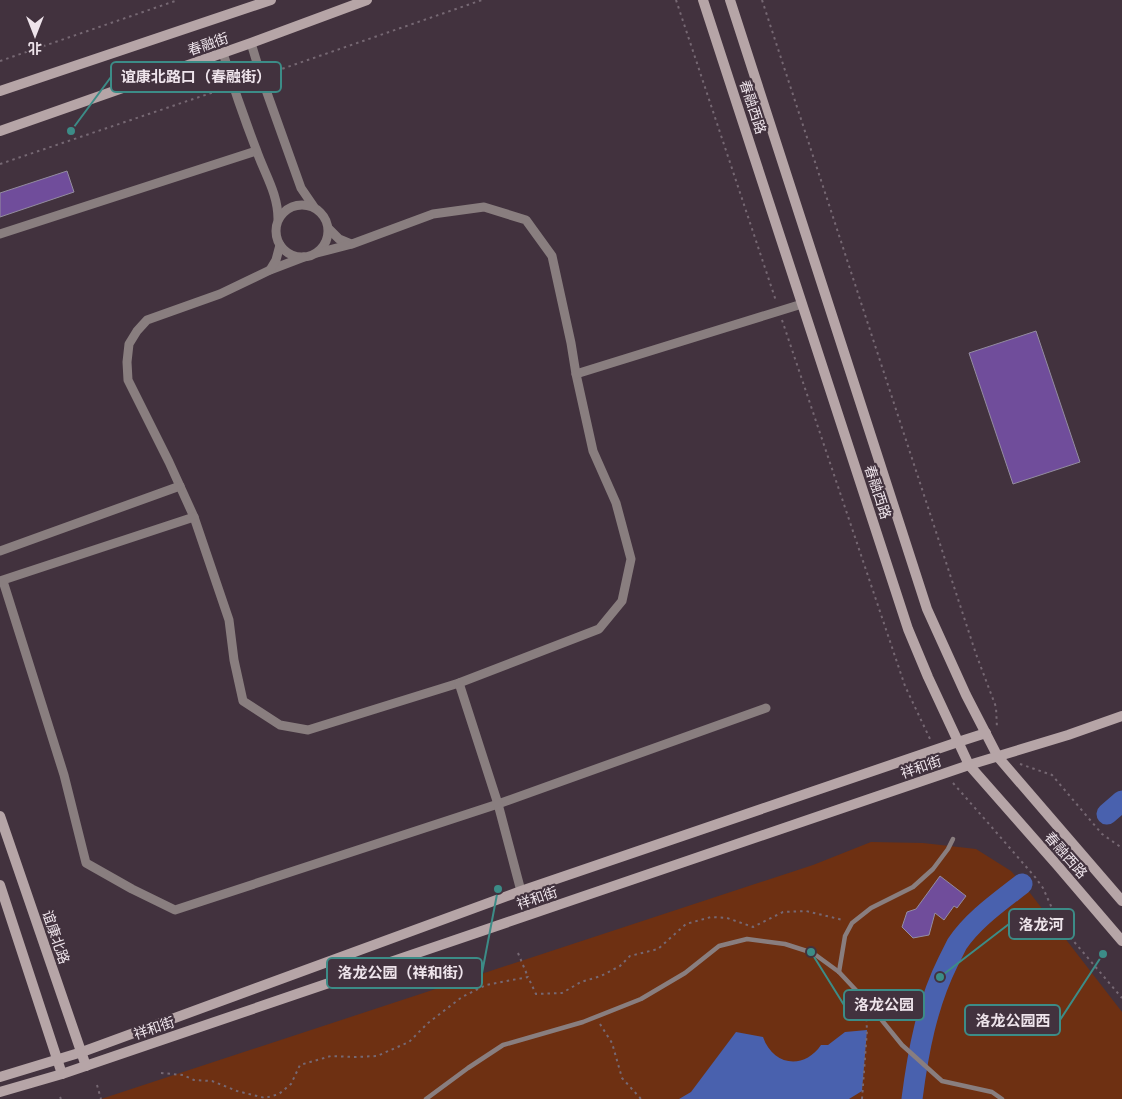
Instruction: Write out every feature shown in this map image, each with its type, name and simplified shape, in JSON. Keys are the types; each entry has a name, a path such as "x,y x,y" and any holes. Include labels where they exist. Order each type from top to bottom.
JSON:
{"main road":[{"name":"春融街","path":"0,91 271,0"},
{"name":"春融街","path":"0,131 252,43 368,0"},
{"name":"春融西路","path":"702,0 708,13 908,629 928,677 969,765 1122,941"},
{"name":"春融西路","path":"731,2 927,609 966,695 992,733 998,757 1122,901"},
{"name":"祥和街","path":"0,1092 86,1066 969,765 1068,735 1122,716"},
{"name":"祥和街","path":"0,1076 82,1052 521,891 958,742 992,733"},
{"name":"谊康北路","path":"0,816 86,1066"},
{"path":"0,885 62,1074"}],"street":[{"path":"252,43 261,76 300,188 314,207"},
{"path":"223,53 256,151 276,197 278,219"},
{"path":"0,234 256,151"},
{"path":"304,257 290,255 277,239 276,225 278,219 282,213 294,206 301,204 314,207 325,216 328,222 329,236 326,243 317,253"},
{"path":"484,207 526,220 552,256 593,451 616,503 631,559 622,601 599,629 459,683 308,730 280,725 243,701 234,660 229,620 194,517 128,380 127,362 129,344 147,320 220,294 270,270 317,253 352,244 433,214 484,207"},
{"path":"329,229 338,239 352,244"},
{"path":"270,270 276,260 280,245"},
{"path":"576,374 802,304"},
{"path":"0,551 180,486"},
{"path":"194,517 1,581 64,775 86,862 132,889 175,910 498,804 766,708"},
{"path":"459,683 498,804 521,891"}],"lane":[{"path":"839,972 845,936 852,923 871,908 913,887 933,869 953,838"},
{"path":"426,1099 503,1045 583,1022 641,999 685,973 719,946 747,939 785,944 813,953 839,972 902,1045 942,1081 992,1092 1002,1099"}],"path":[{"path":"0,61 178,0"},
{"path":"676,0 905,686 935,750"},
{"path":"762,0 973,644 996,707 992,733"},
{"path":"1016,763 1052,775 1102,834 1122,848"},
{"path":"944,774 1035,877 1043,888 1060,924 1122,998"},
{"path":"518,953 536,994 562,993 580,982 601,976 620,966 630,956 658,949 686,924 711,916 728,918 753,927 783,912 806,911 852,923"},
{"path":"161,1073 183,1075 194,1080 212,1081 237,1091 265,1098 279,1094 291,1084 300,1065 331,1056 377,1056 409,1042 428,1023 462,997 486,985 528,977"},
{"path":"862,1099 866,1002"},
{"path":"596,1017 612,1043 622,1078 641,1099"},
{"path":"97,1085 101,1099"}],"shaded area":[{"path":"871,842 923,843 976,849 1011,871 1122,1012 1122,1099 101,1099 813,865"}],"water":[{"path":"867,1030 862,1091 849,1099 679,1099 691,1092 736,1032 763,1037 768,1047 781,1059 798,1061 814,1053 821,1045 828,1045 845,1032"}],"building":[{"path":"67,171 74,192 0,217 0,193"},
{"path":"1036,331 1080,462 1013,484 969,353"},
{"path":"940,876 966,896 957,908 954,906 944,920 935,913 929,935 913,938 902,927 907,912 916,909"}],"waterway":[{"path":"1107,814 1122,801"},
{"path":"912,1099 920,1046 929,1011 941,978 957,944 979,919 1022,884"}],"place":[{"name":"谊康北路口（春融街）","path":"71,131"},
{"name":"洛龙公园（祥和街）","path":"498,889"},
{"name":"洛龙公园","path":"811,952"},
{"name":"洛龙公园西","path":"1103,954"},
{"name":"洛龙河","path":"940,977"}]}
